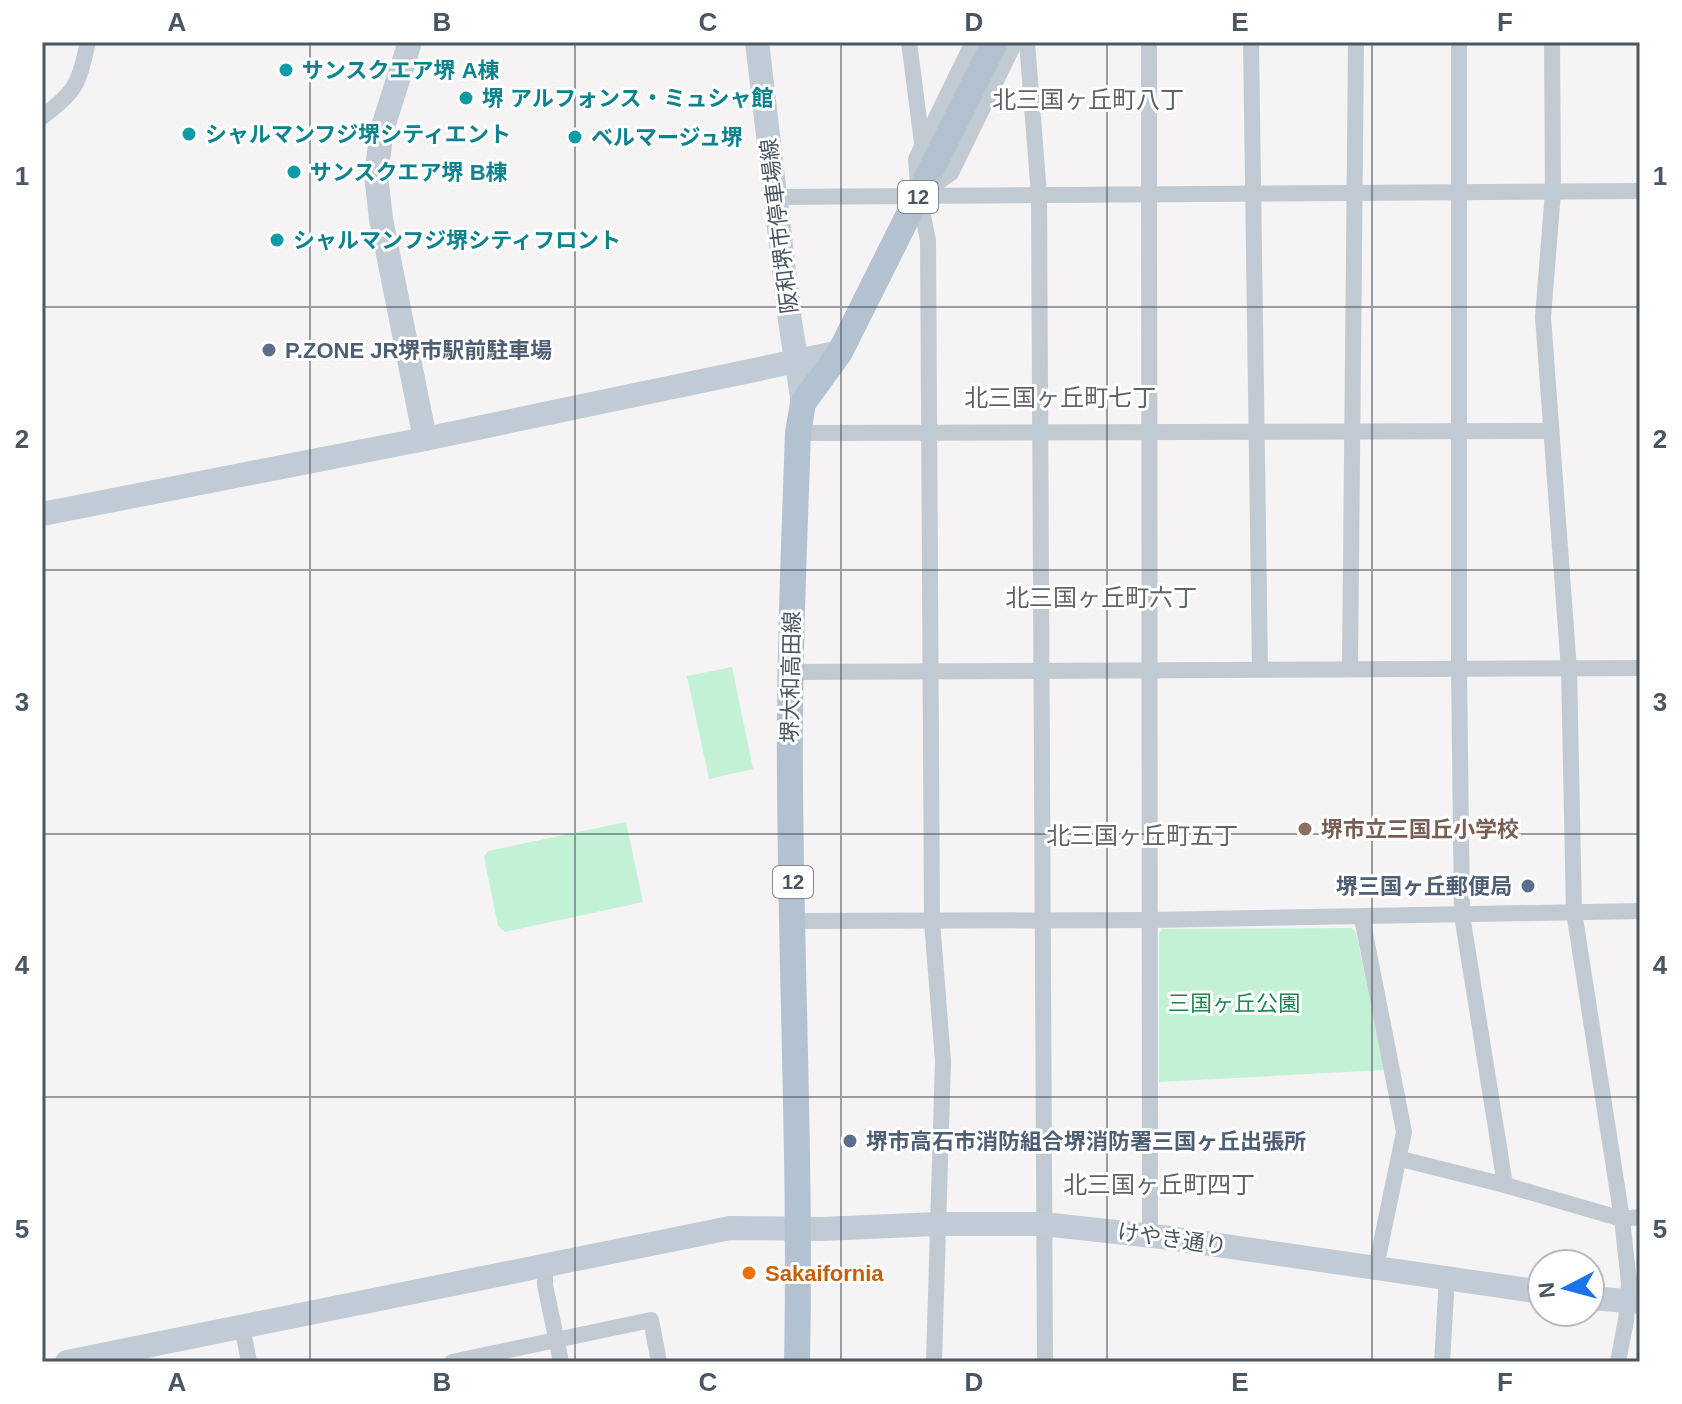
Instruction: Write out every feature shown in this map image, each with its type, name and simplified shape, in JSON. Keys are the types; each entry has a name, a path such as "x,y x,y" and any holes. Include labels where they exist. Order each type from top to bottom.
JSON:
{"main road":[{"name":"堺大和高田線","path":"797,1362 799,1228 790,781 798,433 803,403 840,352 995,42"}],"street":[{"path":"42,117 67,98 81,77 88,42"},
{"path":"410,42 382,130 376,175 381,219 425,439"},
{"name":"阪和堺市停車場線","path":"757,42 803,403"},
{"path":"909,42 922,143"},
{"path":"934,1362 943,1061 932,921 928,240 919,196 916,159 973,42"},
{"path":"919,196 951,173 1015,42"},
{"path":"1027,42 1039,195 1045,1362"},
{"path":"1149,42 1150,1235"},
{"path":"1251,42 1260,669"},
{"path":"1350,669 1356,42"},
{"path":"1459,42 1462,915 1505,1185"},
{"path":"1552,42 1553,192 1543,317 1569,670 1574,912 1634,1302 1618,1362"},
{"path":"776,197 1640,191"},
{"path":"42,514 425,439 840,352"},
{"path":"798,433 1551,431"},
{"path":"791,672 1640,668"},
{"path":"794,921 1362,918 1640,911"},
{"path":"1362,918 1404,1132 1401,1159 1376,1267"},
{"path":"1401,1159 1622,1219 1640,1217"},
{"name":"けやき通り","path":"67,1362 730,1228 1043,1224 1150,1235 1526,1290"},
{"path":"545,1266 545,1285 561,1362"},
{"path":"1442,1362 1447,1278"},
{"path":"1606,1299 1634,1302"},
{"path":"456,1362 651,1320 659,1362"},
{"path":"242,1326 249,1362"}],"green space":[{"path":"732,667 753,769 709,779 687,676"},
{"path":"626,822 643,902 505,932 498,926 484,857 488,851"},
{"name":"三国ヶ丘公園","path":"1351,928 1356,932 1384,1070 1159,1082 1159,933 1162,929"}],"place":[{"name":"サンスクエア堺 A棟","path":"286,70"},
{"name":"堺 アルフォンス・ミュシャ館","path":"466,98"},
{"name":"シャルマンフジ堺シティエント","path":"189,134"},
{"name":"ベルマージュ堺","path":"575,137"},
{"name":"サンスクエア堺 B棟","path":"294,172"},
{"name":"シャルマンフジ堺シティフロント","path":"277,240"},
{"name":"P.ZONE JR堺市駅前駐車場","path":"269,350"},
{"name":"堺市立三国丘小学校","path":"1305,829"},
{"name":"堺三国ヶ丘郵便局","path":"1528,886"},
{"name":"堺市高石市消防組合堺消防署三国ヶ丘出張所","path":"850,1141"},
{"name":"Sakaifornia","path":"749,1273"}],"district":[{"name":"北三国ヶ丘町八丁","path":"1088,99"},
{"name":"北三国ヶ丘町七丁","path":"1060,397"},
{"name":"北三国ヶ丘町六丁","path":"1101,597"},
{"name":"北三国ヶ丘町五丁","path":"1142,835"},
{"name":"北三国ヶ丘町四丁","path":"1159,1184"}]}
